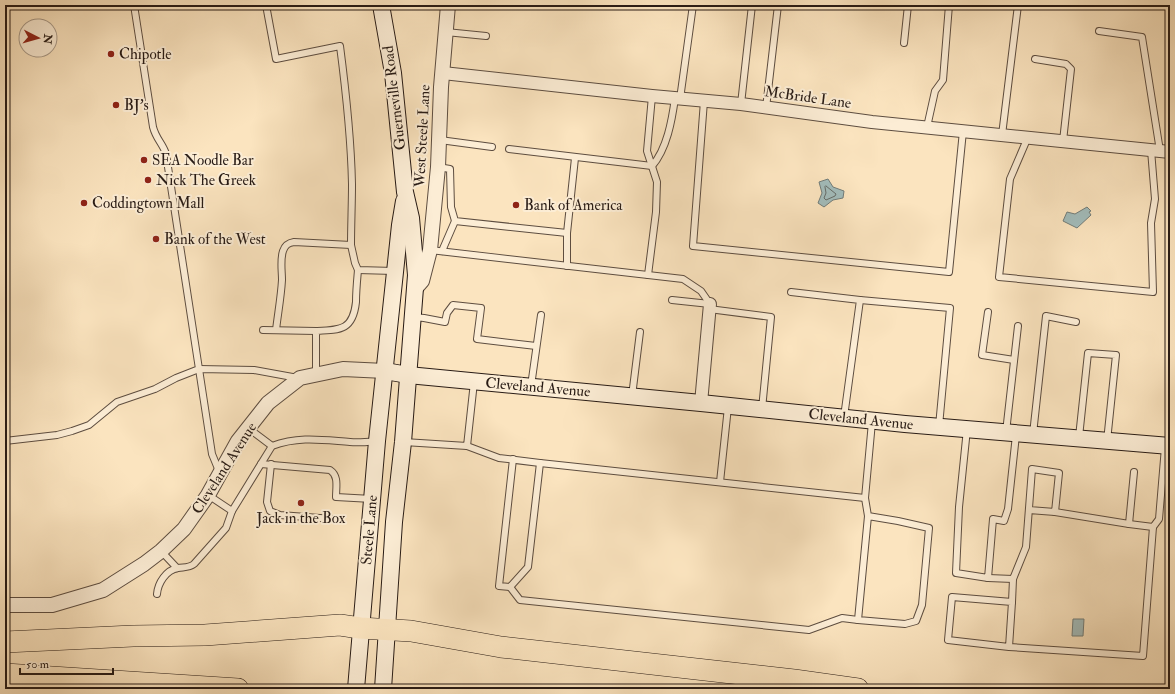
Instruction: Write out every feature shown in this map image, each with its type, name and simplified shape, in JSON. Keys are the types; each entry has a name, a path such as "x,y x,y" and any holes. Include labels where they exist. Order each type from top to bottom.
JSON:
{"highway":[{"path":"5,642 132,636 205,635 340,625 387,630 411,630 501,647 794,680 858,689"},
{"path":"5,674 238,689"}],"main road":[{"name":"Guerneville Road","path":"381,5 393,73 405,192 411,218 416,275 408,375"},
{"name":"Guerneville Road","path":"385,370 405,192"},
{"name":"Cleveland Avenue","path":"385,370 408,375 967,429 1168,446"},
{"name":"Steele Lane","path":"356,689 377,441 385,370"},
{"name":"Steele Lane","path":"383,689 394,522 403,442 408,375"}],"street":[{"name":"West Steele Lane","path":"414,290 422,281 436,251 438,167 448,5"},
{"name":"McBride Lane","path":"443,73 678,99 741,104 864,121 1160,151"},
{"path":"701,403 710,306"},
{"name":"Cleveland Avenue","path":"5,605 52,605 103,590 144,564 184,529 208,495 238,441 268,403 300,378 343,369 385,370"}],"lane":[{"path":"134,5 152,127 156,138 163,146 166,154 211,448 220,472"},
{"path":"263,330 316,331 342,328 351,322 355,313 358,270 351,245 352,184 350,140 347,95 340,46 276,59 266,5"},
{"path":"652,166 659,158 678,99 693,5"},
{"path":"741,104 752,5"},
{"path":"766,108 778,5"},
{"path":"904,43 908,5"},
{"path":"927,127 935,92 942,80 949,5"},
{"path":"1002,135 1018,5"},
{"path":"446,32 486,36"},
{"path":"1028,138 1010,179 999,277 1152,292 1151,223 1160,151 1142,37 1099,32"},
{"path":"1035,59 1066,64 1071,68 1063,141"},
{"path":"648,275 656,212 657,182 647,151 652,96"},
{"path":"704,101 693,246 949,272 963,131"},
{"path":"440,140 492,147"},
{"path":"509,149 652,166"},
{"path":"567,266 567,234 575,158"},
{"path":"438,167 450,169 451,208 454,221 436,251 683,279 701,291 710,306"},
{"path":"454,221 567,234"},
{"path":"276,330 282,279 282,254 287,244 294,242 351,245"},
{"path":"358,270 395,271"},
{"path":"791,292 950,308 939,426"},
{"path":"672,300 771,317 762,409"},
{"path":"844,417 860,300"},
{"path":"412,317 445,322 447,312 453,305 481,308 478,339 536,346"},
{"path":"988,312 982,355 1014,360"},
{"path":"531,386 541,315"},
{"path":"1033,434 1046,316 1076,322"},
{"path":"988,578 993,520 1004,521 1008,509 1014,360 1018,326"},
{"path":"316,331 316,375"},
{"path":"632,396 640,332"},
{"path":"1079,438 1088,353 1116,355 1107,441"},
{"path":"5,441 57,434 83,427 88,425 117,402 151,390 199,369 254,370 300,378"},
{"path":"467,446 474,381"},
{"path":"720,482 728,406"},
{"path":"858,620 868,516 865,498 872,420"},
{"path":"248,428 272,446"},
{"path":"967,429 959,507 956,573 988,578 1013,579"},
{"path":"157,594 157,589 162,578 177,568 188,567 194,564 226,528 232,511 272,446 308,439 352,442 377,441"},
{"path":"403,442 467,446 499,458 540,463 865,498"},
{"path":"1012,602 952,597 948,640 1009,647 1143,656 1153,527 1159,519 1168,446"},
{"path":"513,459 499,586 510,587 520,600 526,601 809,630 842,618 905,624 916,621 922,605 929,528 868,516"},
{"path":"510,587 528,567 540,463"},
{"path":"261,464 330,470 335,474 336,478 336,496 372,499"},
{"path":"271,464 267,502 270,511 280,515 334,519"},
{"path":"1009,647 1013,579 1026,547 1032,469 1059,473 1055,512"},
{"path":"1129,524 1134,472"},
{"path":"208,495 232,511"},
{"path":"1029,510 1055,512 1153,527"},
{"path":"161,550 177,568"}],"water":[{"path":"828,179 833,187 844,191 843,198 833,200 824,207 818,203 822,193 819,182"},
{"path":"1087,207 1091,211 1089,212 1091,215 1077,228 1063,221 1067,212 1075,214"},
{"path":"1073,619 1084,619 1083,636 1072,636"}],"waterway":[{"path":"1167,5 1170,29"}],"place":[{"name":"Chipotle","path":"111,54"},
{"name":"BJ's","path":"116,105"},
{"name":"SEA Noodle Bar","path":"144,160"},
{"name":"Nick The Greek","path":"148,180"},
{"name":"Coddingtown Mall","path":"84,203"},
{"name":"Bank of America","path":"516,205"},
{"name":"Bank of the West","path":"156,239"},
{"name":"Jack in the Box","path":"301,503"}]}
